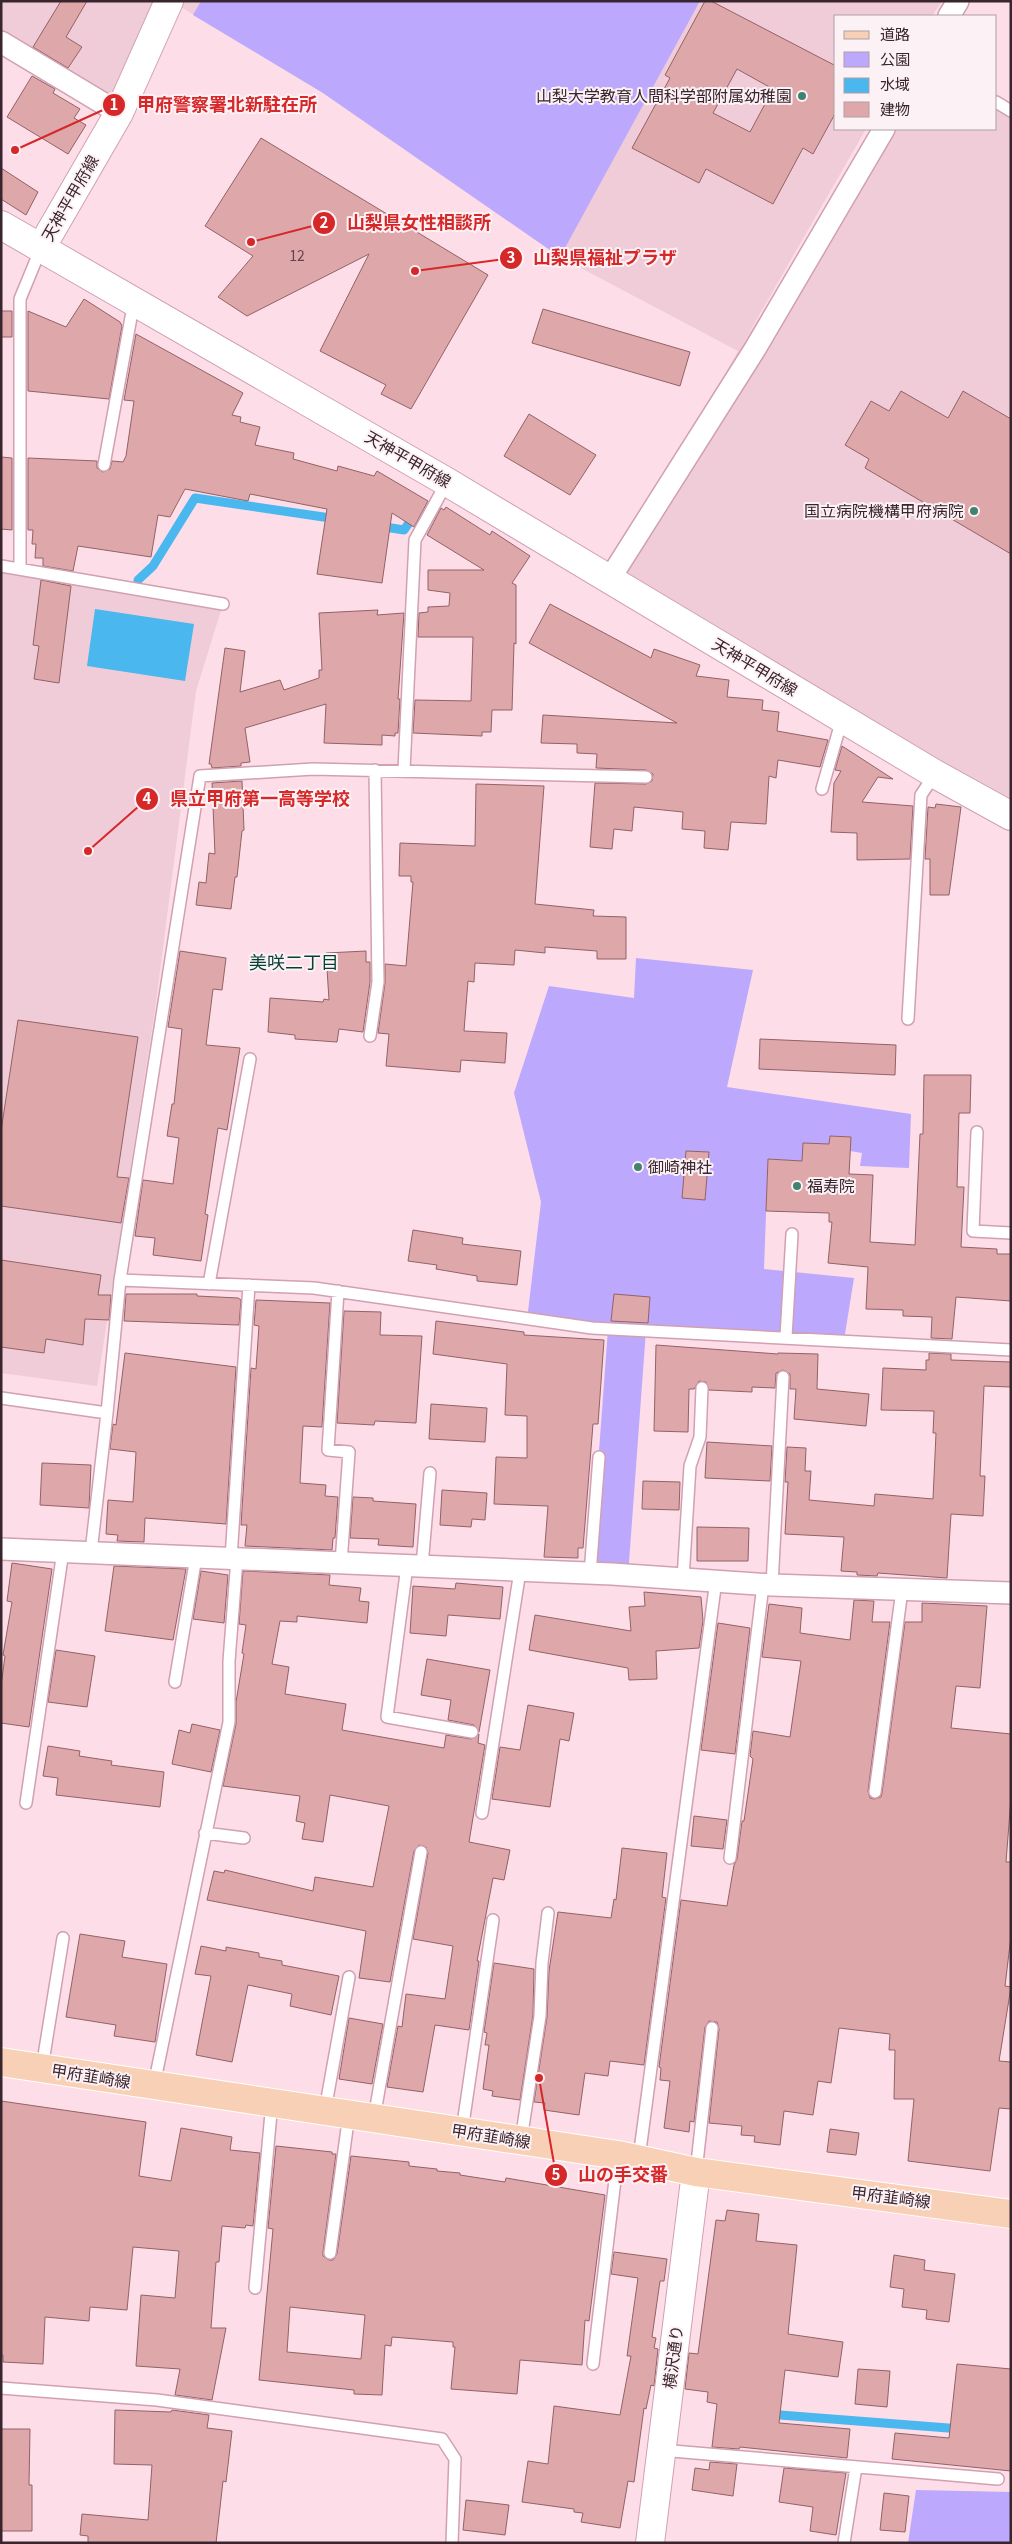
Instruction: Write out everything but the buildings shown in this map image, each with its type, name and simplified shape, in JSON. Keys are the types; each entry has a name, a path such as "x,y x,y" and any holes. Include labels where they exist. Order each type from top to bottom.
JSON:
{"main road":[{"name":"天神平甲府線","path":"168,1 119,113 41,248 448,482 842,719 1011,816"},
{"path":"1,225 41,248"},
{"name":"甲府韮崎線","path":"1,2062 628,2156 696,2172 1011,2214"},
{"name":"横沢通り","path":"650,2543 696,2172"}],"street":[{"path":"950,15 958,1"},
{"path":"1,42 119,113"},
{"path":"609,580 755,349 883,130"},
{"path":"1,1549 590,1574 716,1580 768,1585 1011,1593"}],"lane":[{"path":"997,103 1011,110"},
{"path":"20,569 20,299 41,248"},
{"path":"104,464 134,301"},
{"path":"404,770 415,540 448,482"},
{"path":"1,566 223,604"},
{"path":"822,789 842,719"},
{"path":"91,1552 120,1280 200,776 313,769 646,777"},
{"path":"370,1036 378,982 375,770"},
{"path":"908,1019 921,795 935,774"},
{"path":"210,1284 250,1059"},
{"path":"977,1132 973,1231 1011,1233"},
{"path":"786,1337 792,1234"},
{"path":"120,1280 314,1288 592,1328 1011,1350"},
{"path":"154,2086 204,1832 229,1722 229,1661 249,1285"},
{"path":"338,1292 328,1450 349,1452 341,1563"},
{"path":"730,1858 768,1585 783,1377"},
{"path":"684,1579 690,1466 700,1437 702,1388"},
{"path":"1,1398 107,1413"},
{"path":"590,1574 599,1457"},
{"path":"430,1473 387,1717 472,1732"},
{"path":"26,1803 63,1551"},
{"path":"175,1682 196,1557"},
{"path":"482,1813 520,1571"},
{"path":"593,2364 628,2156 716,1580"},
{"path":"875,1792 902,1590"},
{"path":"204,1832 244,1838"},
{"path":"330,2253 349,2114 421,1852"},
{"path":"520,2140 540,2016 542,1962 548,1913"},
{"path":"462,2131 494,1920"},
{"path":"42,2068 62,1938"},
{"path":"349,1977 349,2114"},
{"path":"696,2172 712,2028"},
{"path":"255,2288 272,2102"},
{"path":"1,2388 157,2400 442,2439 455,2458 452,2543"},
{"path":"661,2450 998,2479"},
{"path":"844,2543 856,2467"}],"shaded area":[{"path":"1,1 942,1 933,15 834,15 834,130 865,130 746,338 879,130 997,130 997,103 1011,111 1011,816 609,580 738,351 560,257 323,93 176,4 119,113 1,42"},
{"path":"1,566 223,604 196,691 155,1010 97,1386 1,1373"}],"green space":[{"path":"201,1 700,1 560,257 323,93 193,15"},
{"path":"636,958 753,970 727,1087 911,1114 909,1168 860,1166 862,1153 850,1151 851,1137 830,1136 829,1144 804,1143 802,1161 768,1159 764,1269 854,1278 844,1340 646,1330 628,1576 590,1574 608,1329 527,1320 541,1202 514,1093 549,986 634,998"},
{"path":"916,2490 1011,2492 1011,2543 908,2543"}],"water":[{"path":"95,609 194,624 185,681 87,666"}],"waterway":[{"path":"138,580 153,566 195,498 337,519"},
{"path":"379,526 404,530 413,517"},
{"path":"780,2415 961,2429"}],"place":[{"name":"山梨大学教育人間科学部附属幼稚園","path":"802,96"},
{"name":"甲府警察署北新駐在所","path":"15,150"},
{"name":"山梨県女性相談所","path":"251,242"},
{"name":"山梨県福祉プラザ","path":"415,271"},
{"name":"国立病院機構甲府病院","path":"974,511"},
{"name":"県立甲府第一高等学校","path":"88,851"},
{"name":"御崎神社","path":"638,1167"},
{"name":"福寿院","path":"797,1186"},
{"name":"山の手交番","path":"539,2078"}],"district":[{"name":"美咲二丁目","path":"294,963"}]}
